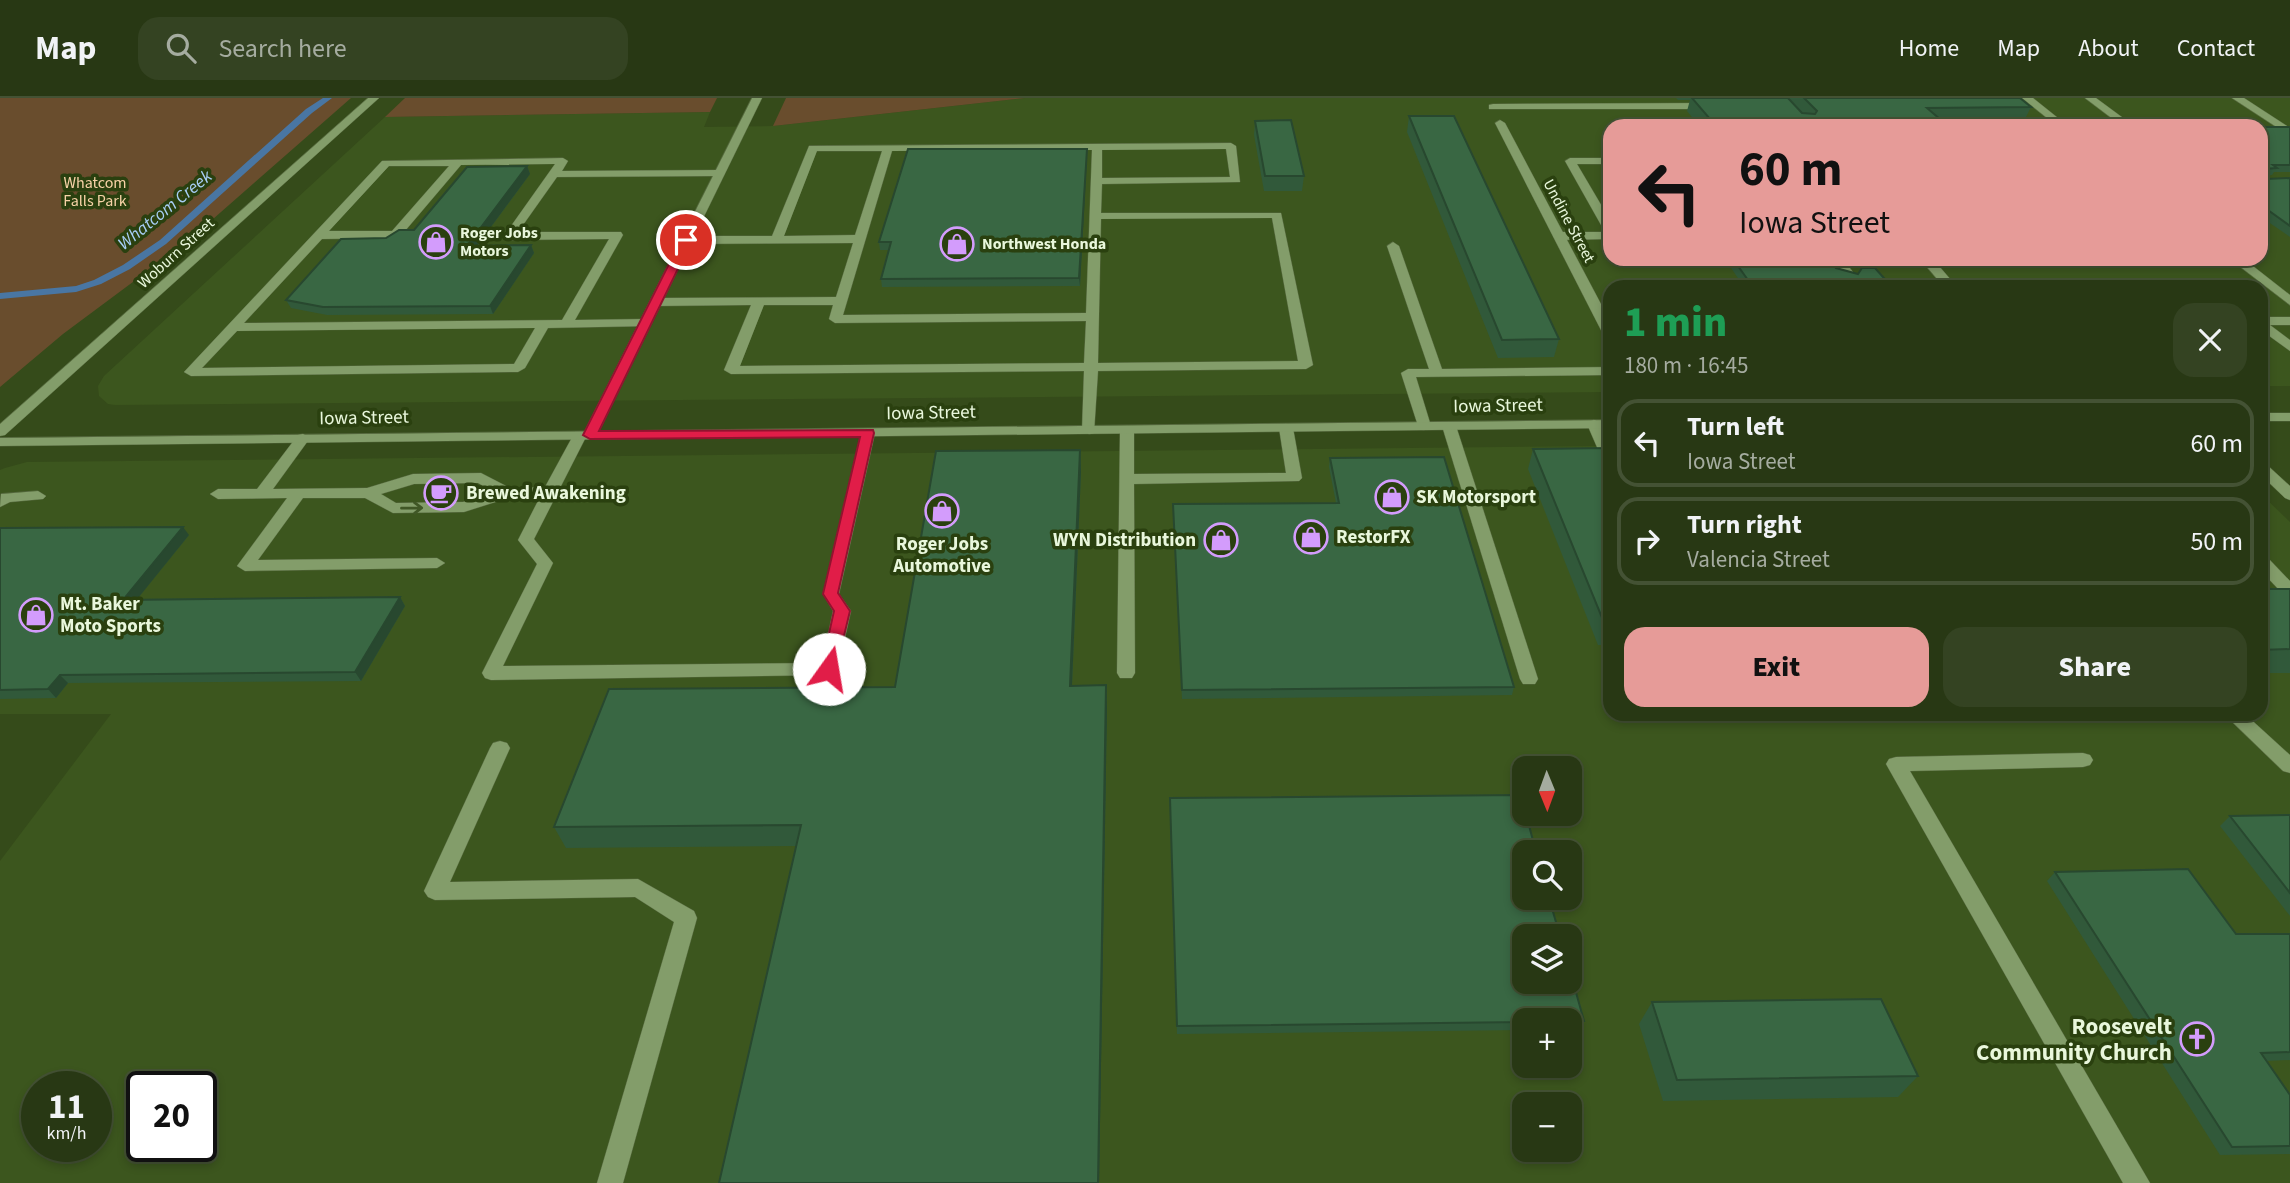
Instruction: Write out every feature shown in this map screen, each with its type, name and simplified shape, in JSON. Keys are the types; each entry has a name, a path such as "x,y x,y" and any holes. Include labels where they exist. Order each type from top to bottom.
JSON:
{"street":[{"name":"Woburn Street","path":"0,432 374,98"},
{"path":"757,98 656,302 526,540 545,563 491,673 829,669 842,611 831,594 868,433"},
{"path":"2027,98 2054,119"},
{"path":"2090,98 2119,119"},
{"path":"2237,98 2286,126"},
{"path":"1491,102 1716,106"},
{"name":"Undine Street","path":"1491,102 1603,321"},
{"path":"2268,126 2286,126"},
{"path":"776,240 813,149 1231,146 1236,180 1097,181"},
{"path":"1089,430 1097,147"},
{"path":"888,148 835,319 1093,317"},
{"path":"544,324 518,368 191,372 386,163 563,161 510,236 617,235 566,324"},
{"path":"1603,161 1570,161 1603,220"},
{"path":"318,235 395,235 458,162"},
{"path":"554,174 720,173"},
{"path":"759,301 731,369 1306,365 1278,215 1096,216"},
{"path":"1559,236 1603,233"},
{"path":"686,240 860,239"},
{"path":"1393,246 1437,373"},
{"path":"1842,266 1850,276"},
{"path":"1932,266 1945,280"},
{"path":"2245,266 2263,280"},
{"path":"2268,284 2290,301"},
{"path":"656,302 841,301"},
{"path":"2268,323 2290,321"},
{"path":"232,327 645,323"},
{"path":"2268,329 2290,347"},
{"path":"1424,426 1408,373 1603,371"},
{"path":"2268,417 2290,417"},
{"path":"1594,424 1603,445"},
{"name":"Iowa Street","path":"0,442 1603,424"},
{"path":"1449,426 1529,679"},
{"path":"1127,479 1294,478 1286,428"},
{"path":"1126,673 1127,429"},
{"path":"261,494 303,438"},
{"path":"2268,474 2290,495"},
{"path":"219,494 368,494 413,479 481,478 508,493"},
{"path":"368,494 393,508 464,508 508,493 551,492"},
{"path":"298,494 246,566 437,563"},
{"path":"0,502 6,496 38,496"},
{"path":"2268,570 2290,591"},
{"path":"2241,721 2290,766"},
{"path":"500,748 435,891 638,888 686,918 610,1183"},
{"path":"2083,760 1896,764 2137,1183"}],"shaded area":[{"path":"1025,98 2290,98 2290,386 2268,386 2268,280 1603,280 1603,392 115,405 108,404 99,396 98,386 104,376 385,117 710,112 704,127 773,126"},
{"path":"1603,446 1603,721 2268,721 2268,501 2290,522 2290,1183 0,1183 0,861 111,714 0,714 0,470 27,462"}],"green space":[{"name":"Whatcom Falls Park","path":"0,98 351,98 188,241 63,334 0,387"},
{"path":"405,98 717,98 710,112 385,117"},
{"path":"786,98 1025,98 773,126"}],"building":[{"path":"1692,98 1788,98 1802,113 1815,114 1817,111 1804,98 2020,98 2031,107 1927,108 1940,119 1710,119"},
{"path":"1409,116 1454,116 1559,339 1502,340"},
{"path":"1291,120 1304,176 1265,176 1255,121"},
{"path":"2268,127 2290,127 2290,165 2273,165 2277,168 2268,169"},
{"path":"908,149 1087,149 1079,278 881,279 891,242 879,242"},
{"name":"Roger Jobs Motors","path":"527,166 467,246 531,245 490,306 323,307 286,300 341,239 386,238 399,230 414,230 467,167"},
{"path":"2290,178 2290,226 2268,210 2268,179"},
{"path":"1738,266 1834,266 1858,274 1862,268 1875,268 1886,280 1748,280"},
{"path":"1603,448 1603,620 1533,449"},
{"path":"1080,450 1070,686 1106,685 1098,1183 719,1183 801,825 554,827 609,689 895,687 936,451"},
{"path":"1444,457 1514,687 1182,690 1173,504 1339,503 1330,458"},
{"path":"183,527 123,600 400,597 355,672 60,675 48,689 0,690 0,528"},
{"path":"2268,589 2290,589 2290,649 2268,650"},
{"path":"1512,795 1512,826 1529,826 1533,840 1512,840 1512,910 1552,910 1557,924 1512,924 1512,994 1576,994 1580,1008 1512,1008 1512,1022 1177,1026 1170,798"},
{"path":"2290,815 2290,893 2230,816"},
{"path":"2188,869 2236,934 2290,934 2290,1052 2261,1053 2290,1095 2290,1146 2232,1147 2055,872"},
{"path":"1881,999 1918,1076 1677,1080 1652,1002"}],"waterway":[{"name":"Whatcom Creek","path":"0,296 76,289 107,278 126,267 163,242 309,111 328,98"}],"place":[{"name":"Roger Jobs Motors","path":"436,242"},
{"name":"Northwest Honda","path":"957,244"},
{"name":"Brewed Awakening","path":"441,493"},
{"name":"SK Motorsport","path":"1392,497"},
{"name":"Roger Jobs Automotive","path":"942,511"},
{"name":"RestorFX","path":"1311,537"},
{"name":"WYN Distribution","path":"1221,540"},
{"name":"Mt. Baker Moto Sports","path":"36,615"},
{"name":"Roosevelt Community Church","path":"2197,1039"}],"route":[{"path":"686,240 590,435 868,433 831,594 842,611 829,669"}]}
